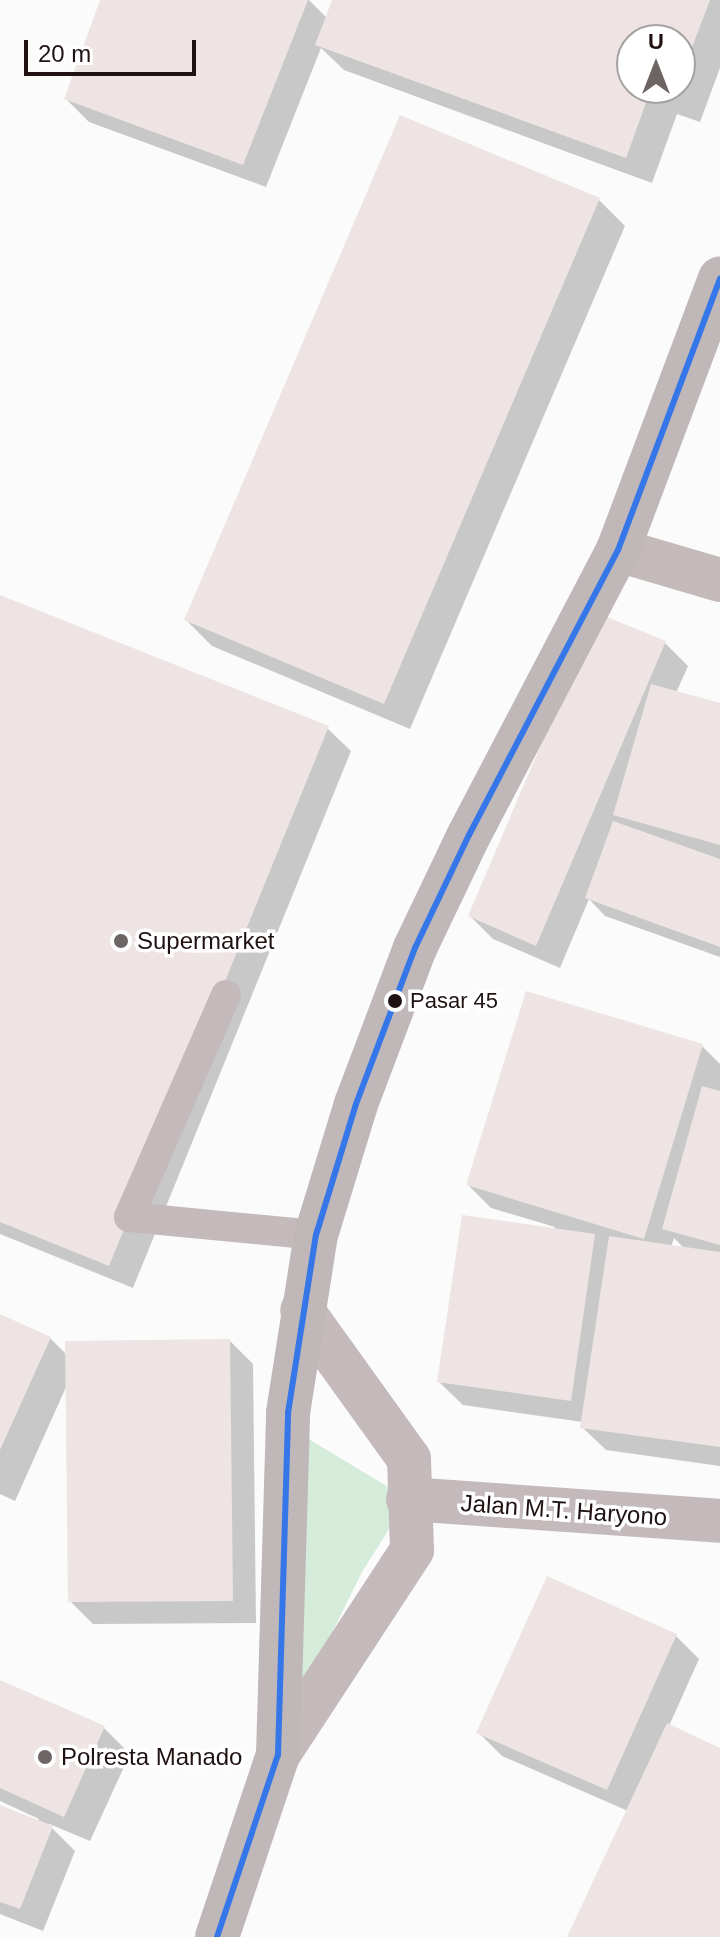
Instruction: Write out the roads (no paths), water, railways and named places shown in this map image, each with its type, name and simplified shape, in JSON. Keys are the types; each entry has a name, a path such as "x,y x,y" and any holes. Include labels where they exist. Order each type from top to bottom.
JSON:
{"highway":[{"path":"217,1937 278,1755 288,1413 316,1235 356,1104 415,948 469,835 618,550 720,279"}],"street":[{"path":"618,550 720,580"},
{"path":"278,1755 412,1550 409,1459 302,1310"},
{"name":"Jalan M.T. Haryono","path":"408,1499 720,1521"}],"lane":[{"path":"226,995 129,1217 316,1235"}],"place":[{"name":"Supermarket","path":"121,941"},
{"name":"Pasar 45","path":"395,1001"},
{"name":"Polresta Manado","path":"45,1757"}]}
